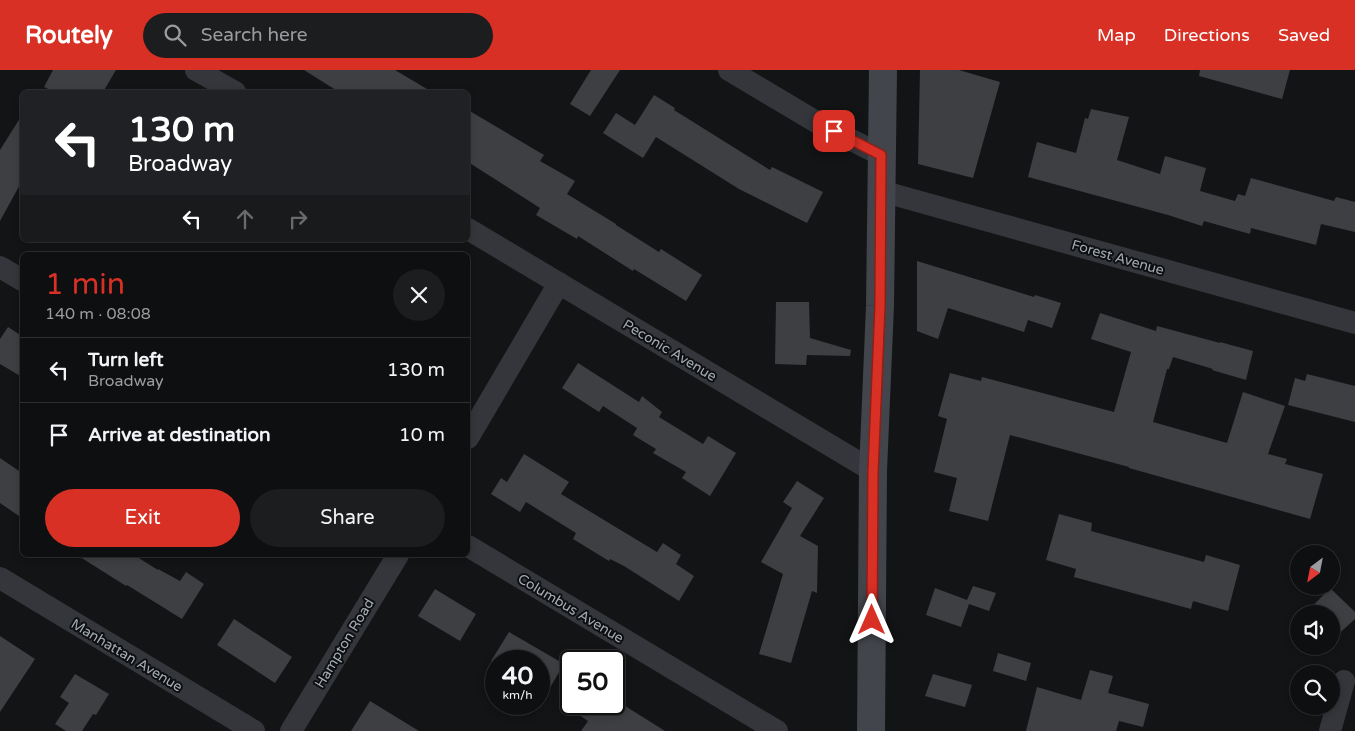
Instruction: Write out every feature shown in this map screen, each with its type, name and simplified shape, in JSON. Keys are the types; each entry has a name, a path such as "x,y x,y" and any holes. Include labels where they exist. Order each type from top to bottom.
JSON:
{"main road":[{"path":"873,730 873,472 880,306 883,70"}],"street":[{"path":"196,70 231,90"},
{"path":"729,70 818,123 881,155"},
{"name":"Forest Avenue","path":"881,191 1355,323"},
{"name":"Peconic Avenue","path":"470,230 873,472"},
{"path":"0,267 20,279"},
{"path":"470,435 559,283"},
{"name":"Columbus Avenue","path":"470,547 777,731"},
{"name":"Hampton Road","path":"291,731 397,557"},
{"name":"Manhattan Avenue","path":"0,578 254,731"},
{"path":"1330,731 1344,681"}],"building":[{"path":"53,70 116,70 104,90 51,90 44,87"},
{"path":"304,70 395,70 429,90 336,90"},
{"path":"591,70 620,70 590,116 570,104"},
{"path":"920,70 959,70 1000,82 973,178 918,164"},
{"path":"1200,70 1290,70 1282,99 1199,76"},
{"path":"654,95 675,108 674,110 770,170 772,167 823,192 807,223 739,189 656,137 643,158 603,133 616,113 635,125"},
{"path":"1091,109 1129,117 1117,160 1160,174 1165,156 1206,168 1200,191 1235,201 1238,194 1245,196 1251,178 1334,201 1336,197 1355,202 1355,232 1321,224 1316,245 1251,228 1250,234 1204,221 1202,226 1028,177 1037,142 1076,153 1085,118 1088,119"},
{"path":"470,111 544,155 540,161 575,181 567,194 659,252 661,249 702,275 686,301 634,269 633,271 578,236 577,239 536,215 540,208 470,163"},
{"path":"20,118 20,185 0,221 0,150"},
{"path":"917,261 1034,297 1035,295 1061,303 1052,328 1028,320 1024,332 948,308 938,339 917,331"},
{"path":"776,302 809,302 810,338 851,350 850,356 807,355 806,365 775,364"},
{"path":"1100,313 1156,331 1157,326 1253,351 1246,380 1173,357 1169,369 1167,369 1153,422 1227,443 1243,392 1285,406 1268,454 1287,459 1285,464 1323,474 1310,519 1010,435 988,521 949,511 957,478 934,472 947,419 938,416 950,373 981,381 982,377 1114,412 1131,352 1091,339"},
{"path":"8,327 20,335 20,376 0,364 0,339"},
{"path":"578,363 639,402 642,396 662,412 659,417 703,444 708,436 736,453 710,496 682,478 686,472 653,453 656,449 633,435 637,428 603,406 599,412 562,388"},
{"path":"1307,374 1355,386 1355,422 1288,405 1295,378 1305,381"},
{"path":"524,454 569,482 561,494 657,552 663,543 681,555 676,564 694,576 679,601 624,566 610,559 609,561 573,539 576,533 526,502 520,512 491,494 501,478 507,482"},
{"path":"0,458 20,472 20,517 0,503"},
{"path":"797,481 824,498 800,536 818,546 817,593 812,591 791,663 759,654 783,574 761,562 792,508 783,502"},
{"path":"1059,514 1092,523 1091,531 1204,562 1206,555 1240,565 1228,611 1193,601 1191,609 1074,577 1076,569 1046,560"},
{"path":"80,557 137,557 180,581 186,572 204,584 182,619"},
{"path":"973,586 996,593 989,611 969,604 961,627 926,615 935,588 967,600"},
{"path":"435,589 476,614 460,641 418,616"},
{"path":"1323,595 1337,595 1355,612 1355,619 1340,633 1340,605 1314,605"},
{"path":"234,619 292,657 275,683 217,645"},
{"path":"509,632 540,650 498,650"},
{"path":"0,636 35,659 0,712"},
{"path":"998,653 1031,663 1026,681 993,671"},
{"path":"550,656 560,662 560,671 550,688"},
{"path":"1090,670 1113,676 1108,693 1149,704 1143,727 1119,721 1116,731 1026,731 1037,687 1081,700"},
{"path":"75,674 109,694 96,715 93,714 82,731 66,731 55,724 69,703 60,697"},
{"path":"933,674 972,685 965,707 925,696"},
{"path":"370,701 419,731 351,731"},
{"path":"625,706 665,731 581,731 588,721 579,715 625,715"}],"route":[{"path":"834,131 881,155 881,256 873,472 872,620"}]}
